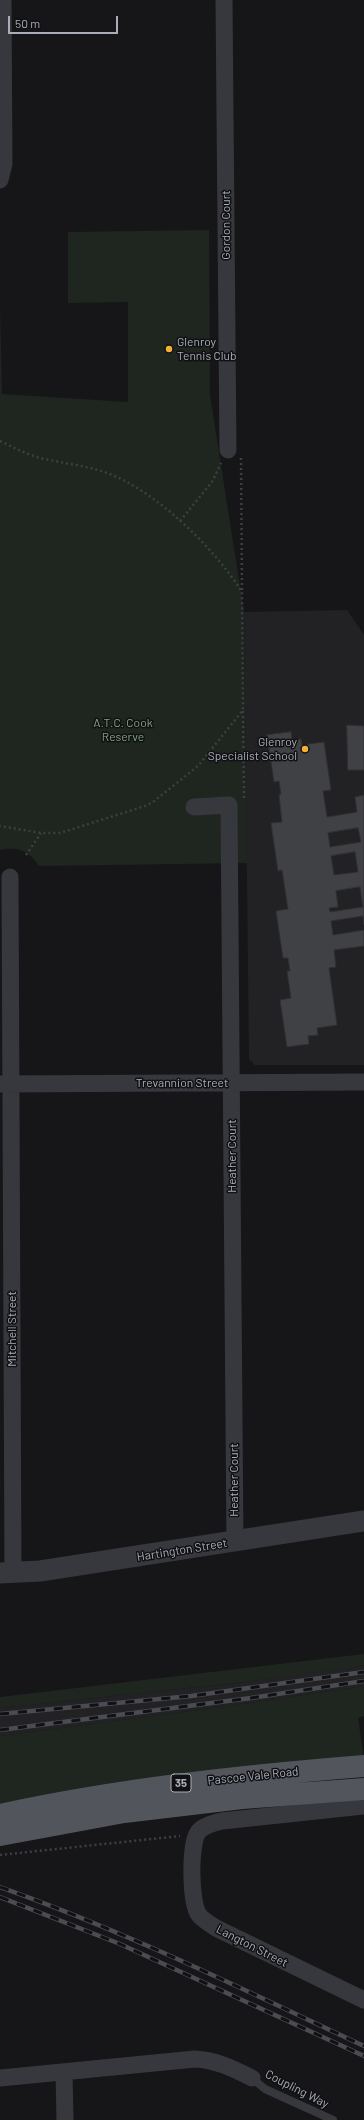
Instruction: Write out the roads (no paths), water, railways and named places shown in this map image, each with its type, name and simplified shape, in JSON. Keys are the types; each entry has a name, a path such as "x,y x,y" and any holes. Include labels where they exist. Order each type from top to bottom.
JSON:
{"main road":[{"name":"Pascoe Vale Road","path":"0,1815 160,1786 270,1774 364,1766"},
{"name":"Pascoe Vale Road","path":"0,1835 124,1812 242,1798 364,1789"}],"street":[{"path":"0,180 4,164 3,0"},
{"name":"Gordon Court","path":"224,0 228,450"},
{"name":"Heather Court","path":"194,807 229,805 235,1542"},
{"name":"Mitchell Street","path":"6,1573 5,1084 10,877"},
{"name":"Trevannion Street","path":"5,1084 364,1082"},
{"name":"Hartington Street","path":"6,1573 40,1571 364,1521"},
{"name":"Langton Street","path":"364,1806 222,1821 204,1827 194,1840 192,1877 195,1904 199,1916 216,1928 364,2000"},
{"path":"0,2078 195,2059 224,2064 252,2078"},
{"path":"64,2072 65,2120"}],"lane":[{"name":"Coupling Way","path":"252,2078 265,2089 333,2120"}],"railway":[{"path":"0,1714 191,1696 364,1672"},
{"path":"0,1730 251,1698 364,1681"},
{"path":"0,1887 47,1904 184,1962 364,2046"},
{"path":"0,1897 120,1944 364,2056"}],"place":[{"name":"Glenroy Tennis Club","path":"169,349"},
{"name":"Glenroy Specialist School","path":"305,749"}],"park label":[{"name":"A.T.C. Cook Reserve","path":"123,730"}]}
